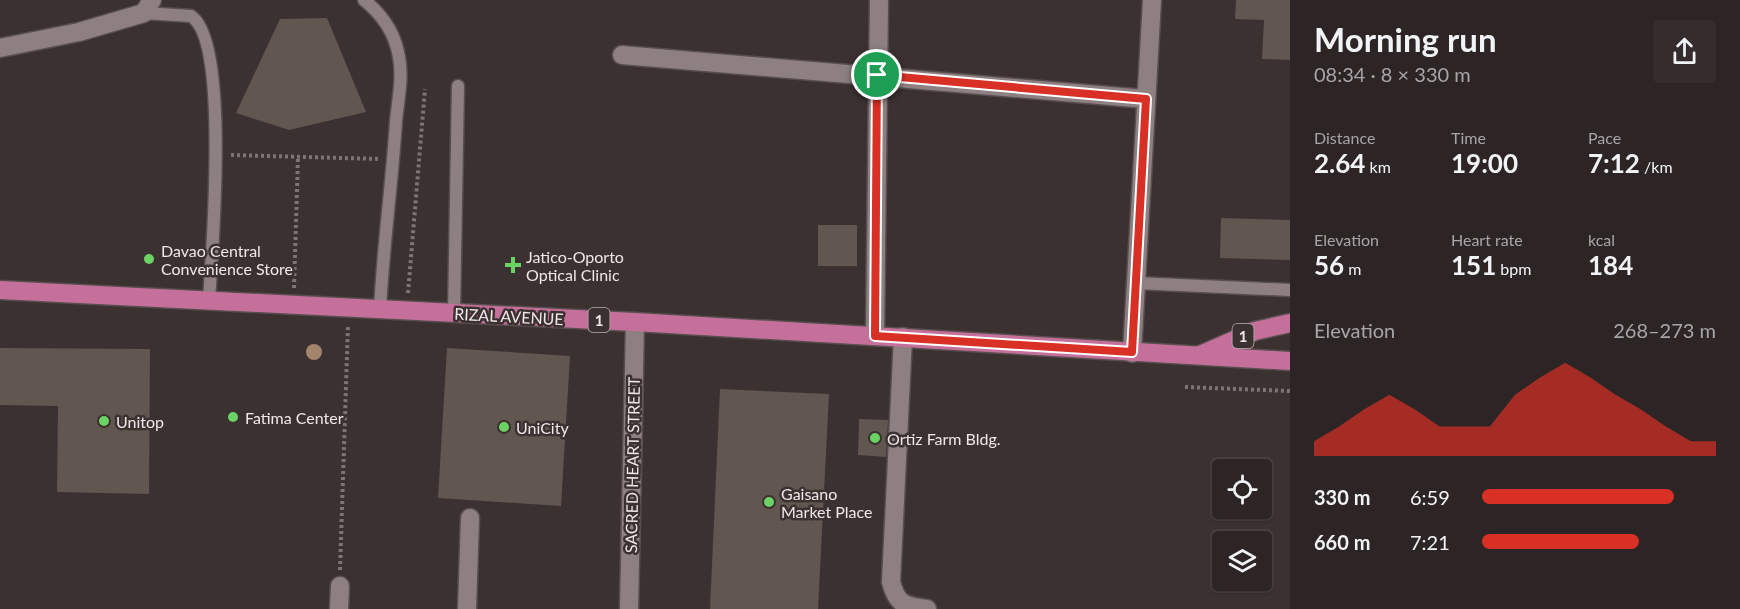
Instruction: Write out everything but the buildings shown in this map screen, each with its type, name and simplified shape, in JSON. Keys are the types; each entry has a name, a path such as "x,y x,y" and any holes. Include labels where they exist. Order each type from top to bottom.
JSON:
{"main road":[{"name":"RIZAL AVENUE","path":"0,290 635,322 1290,361"},
{"name":"RIZAL AVENUE","path":"1198,356 1255,331 1290,323"}],"street":[{"path":"875,336 879,0"},
{"path":"1132,352 1152,0"},
{"path":"0,48 79,32 148,7"},
{"path":"622,55 1146,99"},
{"name":"SACRED HEART STREET","path":"629,609 635,322"},
{"path":"903,337 891,582 894,594 900,601 908,606 927,609"},
{"path":"467,609 470,518"},
{"path":"339,609 340,586"}],"lane":[{"path":"364,0 380,13 393,35 400,58 394,160 383,252 380,310"},
{"path":"148,7 195,18 202,28 212,63 215,154 210,300"},
{"path":"454,314 458,86"},
{"path":"1136,283 1290,290"}],"path":[{"path":"406,312 425,89"},
{"path":"215,154 394,160"},
{"path":"295,265 298,157"},
{"path":"340,586 348,308"},
{"path":"1185,387 1290,391"}],"place":[{"name":"Davao Central Convenience Store","path":"149,259"},
{"name":"Jatico-Oporto Optical Clinic","path":"513,265"},
{"name":"Fatima Center","path":"233,417"},
{"name":"Unitop","path":"104,421"},
{"name":"UniCity","path":"504,427"},
{"name":"Ortiz Farm Bldg.","path":"875,438"},
{"name":"Gaisano Market Place","path":"769,502"}],"route":[{"path":"877,75 1146,99 1132,352 875,336 877,75"}]}
